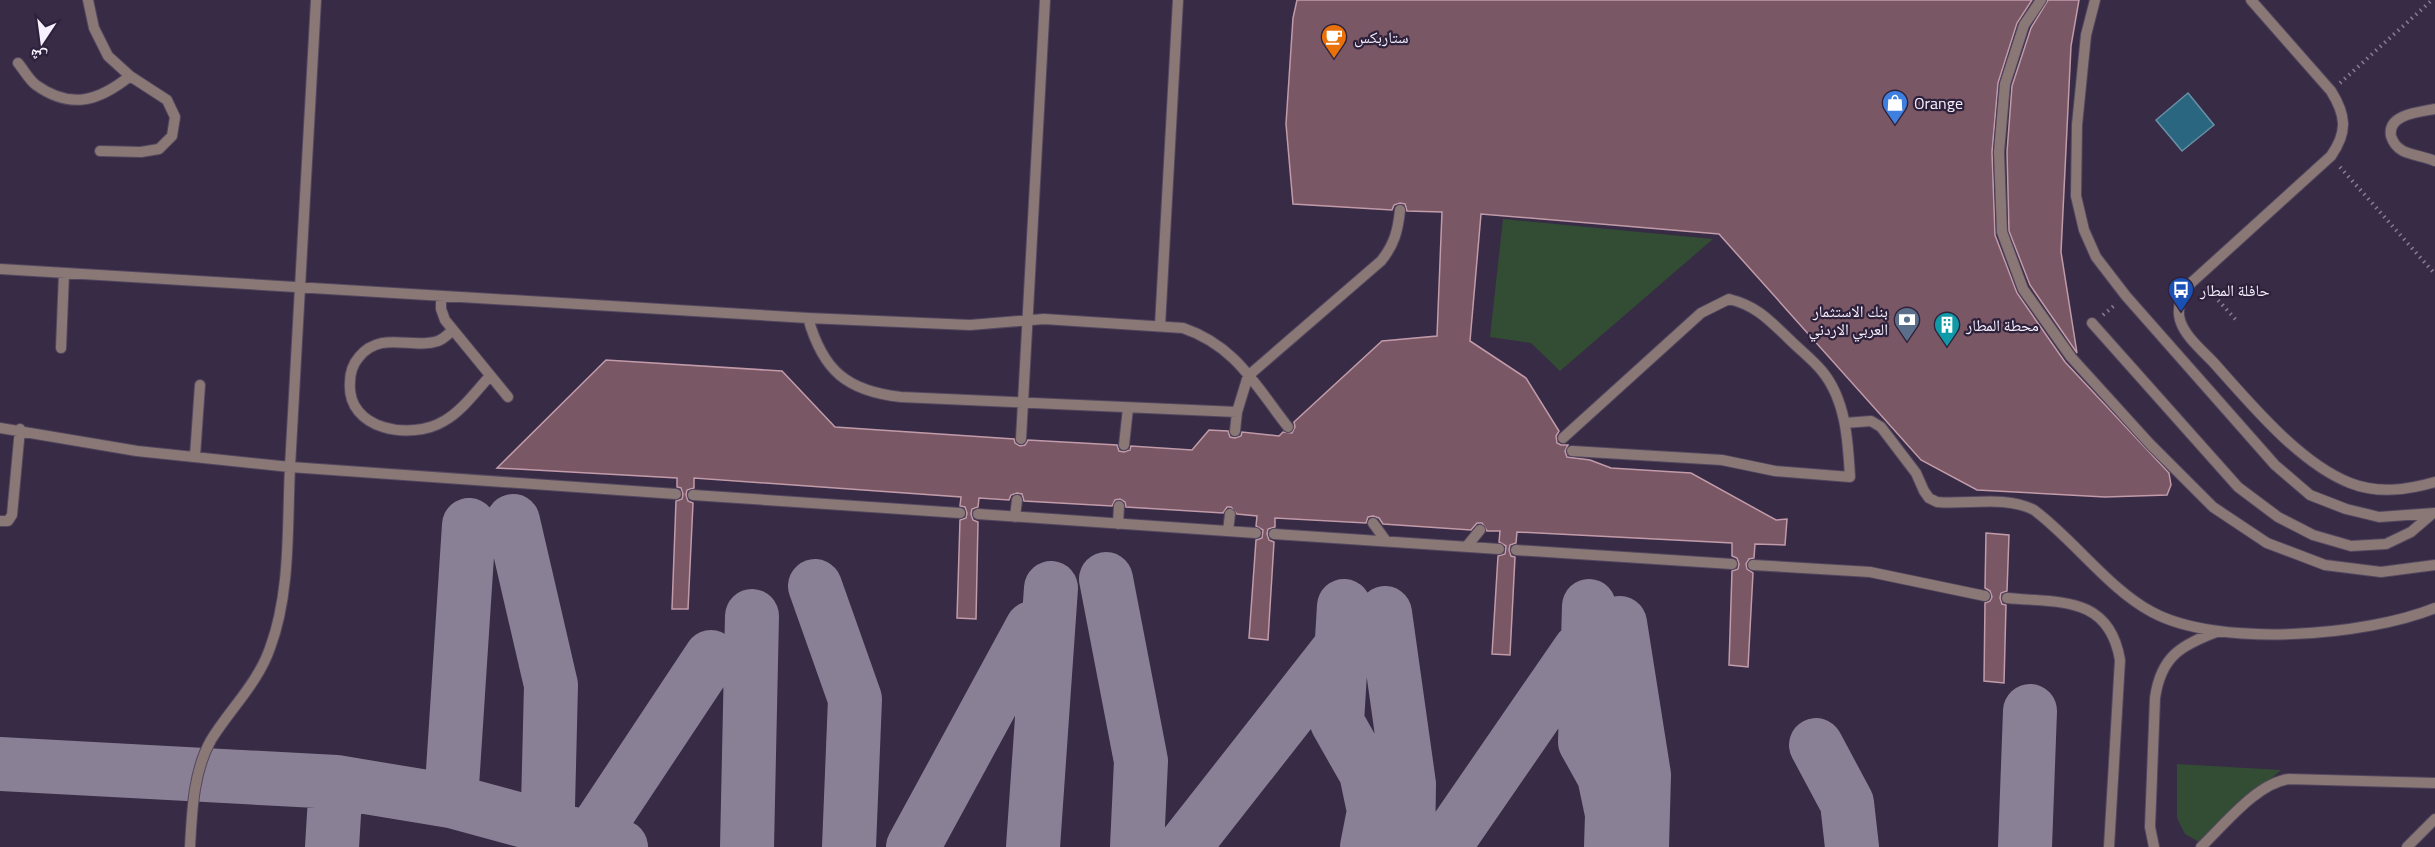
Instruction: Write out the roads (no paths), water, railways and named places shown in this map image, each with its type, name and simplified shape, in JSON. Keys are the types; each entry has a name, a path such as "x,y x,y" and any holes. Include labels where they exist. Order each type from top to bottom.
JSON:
{"lane":[{"path":"88,0 94,28 108,56 130,76 167,100 175,117 172,136 159,149 141,152 100,151"},
{"path":"190,847 198,774 210,742 253,684 270,649 280,612 316,0"},
{"path":"1021,439 1045,0"},
{"path":"1160,326 1178,0"},
{"path":"2040,0 2024,25 2005,84 1999,152 2002,232 2023,289 2071,357 2150,444 2213,507 2267,543 2325,565 2381,572 2435,565"},
{"path":"2095,0 2086,35 2077,125 2076,196 2084,230 2096,257 2126,296 2275,465 2310,495 2346,509 2379,517 2433,514"},
{"path":"2251,0 2331,91 2340,106 2344,124 2340,143 2331,156 2197,277 2182,294 2179,307 2180,321 2204,353 2279,433 2321,467 2350,483 2375,489 2407,489 2435,482"},
{"path":"18,63 34,84 58,97 75,99 84,100 110,93 130,76"},
{"path":"2435,109 2405,115 2395,121 2390,132 2394,144 2402,150 2435,161"},
{"path":"1235,431 1237,412 1248,375 1381,261 1390,250 1396,237 1400,210"},
{"path":"0,269 808,318 970,326 1028,319 1183,328 1203,334 1221,345 1236,360 1288,427"},
{"path":"61,348 64,273"},
{"path":"441,297 443,315 453,330 508,397"},
{"path":"1563,438 1701,313 1729,299 1748,304 1763,314 1822,372 1834,391 1845,423 1850,477 1775,471 1722,460 1572,451"},
{"path":"808,318 815,344 830,366 850,384 875,394 1237,412"},
{"path":"2092,323 2238,487 2278,517 2313,535 2351,546 2386,544 2411,532 2433,514"},
{"path":"453,330 438,341 384,343 375,345 360,356 350,372 349,391 355,408 369,421 387,428 406,431 426,429 452,415 490,376"},
{"path":"195,456 200,385"},
{"path":"1124,445 1128,408"},
{"path":"1845,423 1870,421 1881,427 1916,473 1929,498 1946,503 2009,502 2023,504 2044,517 2108,578 2151,612 2182,625 2219,631 2329,633 2379,624 2435,608"},
{"path":"0,428 20,429 100,445 290,467 676,494"},
{"path":"0,521 8,521 12,515 20,429"},
{"path":"693,495 960,513"},
{"path":"1015,517 1017,501"},
{"path":"1118,524 1119,506"},
{"path":"978,514 1256,533"},
{"path":"1228,531 1230,514"},
{"path":"1373,524 1386,541"},
{"path":"1467,546 1480,530"},
{"path":"1274,534 1499,549"},
{"path":"1516,550 1732,564"},
{"path":"1754,565 1870,572 1985,596"},
{"path":"2007,598 2075,605 2093,612 2107,625 2117,642 2120,660 2109,847"},
{"path":"2154,847 2150,827 2157,680 2164,665 2178,650 2192,641 2219,631"},
{"path":"2201,847 2256,794 2277,780 2435,783"},
{"path":"2407,847 2435,819"}],"water":[{"path":"2188,93 2214,125 2182,151 2156,120"}],"place":[{"name":"ستاربكس","path":"1334,60"},
{"name":"Orange","path":"1895,126"},
{"name":"حافلة المطار","path":"2181,313"},
{"name":"بنك الاستثمار العربي الاردني","path":"1907,343"},
{"name":"محطة المطار","path":"1947,348"}]}
